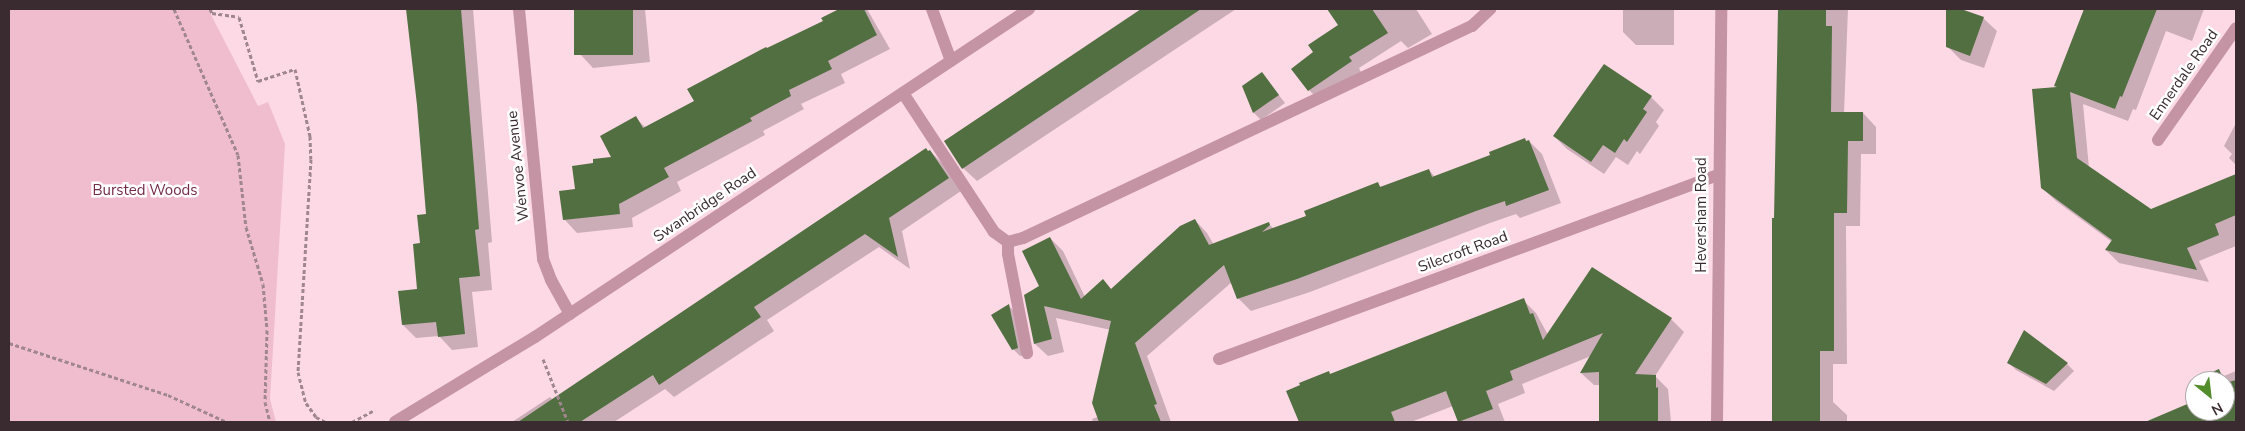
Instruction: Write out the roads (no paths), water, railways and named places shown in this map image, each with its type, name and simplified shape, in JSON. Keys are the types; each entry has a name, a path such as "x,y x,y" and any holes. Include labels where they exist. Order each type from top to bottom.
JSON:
{"street":[{"name":"Wenvoe Avenue","path":"519,9 543,259 551,280 570,314"},
{"path":"932,9 952,61"},
{"name":"Swanbridge Road","path":"394,422 535,337 1029,9"},
{"path":"1008,242 1023,238 1472,26 1490,9"},
{"name":"Heversham Road","path":"1717,422 1721,9"},
{"name":"Ennerdale Road","path":"2158,140 2236,28"},
{"path":"903,93 994,232 1008,242"},
{"name":"Silecroft Road","path":"1219,358 1718,175"},
{"path":"1008,242 1008,254 1027,353"}],"park label":[{"name":"Bursted Woods","path":"145,191"}]}
